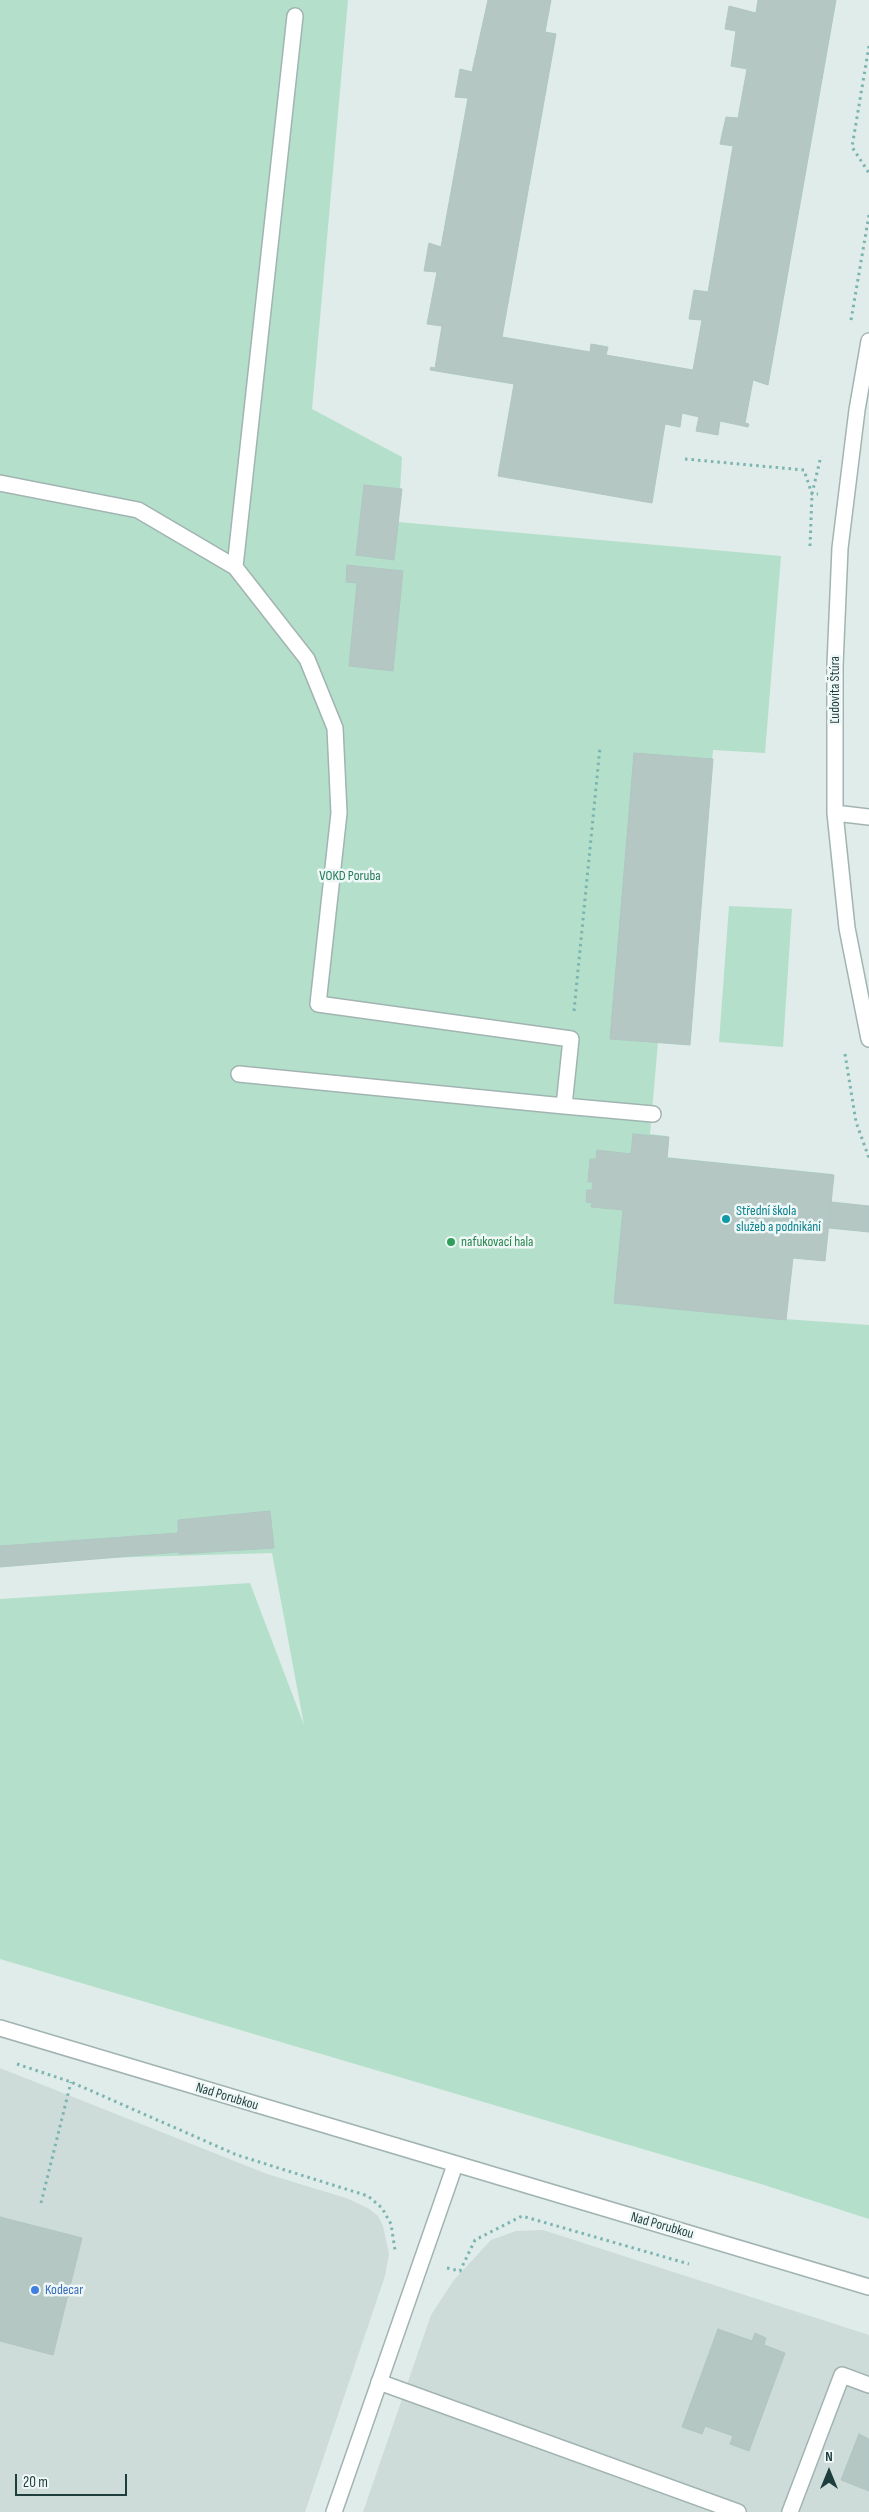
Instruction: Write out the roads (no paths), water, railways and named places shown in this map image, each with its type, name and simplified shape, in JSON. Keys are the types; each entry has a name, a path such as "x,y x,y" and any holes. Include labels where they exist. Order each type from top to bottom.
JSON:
{"street":[{"path":"236,567 295,16"},
{"name":"Ľudovíta Štúra","path":"869,341 863,411 847,495 840,548 835,665 835,812 847,928 869,1039"},
{"path":"0,483 138,510 236,567 307,659 335,728 338,812 318,1004 571,1039 564,1106"},
{"path":"835,812 869,817"},
{"path":"239,1074 653,1114"},
{"name":"Nad Porubkou","path":"0,2028 869,2287"},
{"path":"334,2512 455,2165"},
{"path":"790,2512 842,2375 869,2385"},
{"path":"379,2382 738,2512"}],"place":[{"name":"Střední škola služeb a podnikání","path":"726,1219"},
{"name":"nafukovací hala","path":"451,1242"},
{"name":"Kodecar","path":"35,2290"}],"park label":[{"name":"VOKD Poruba","path":"350,876"}]}
